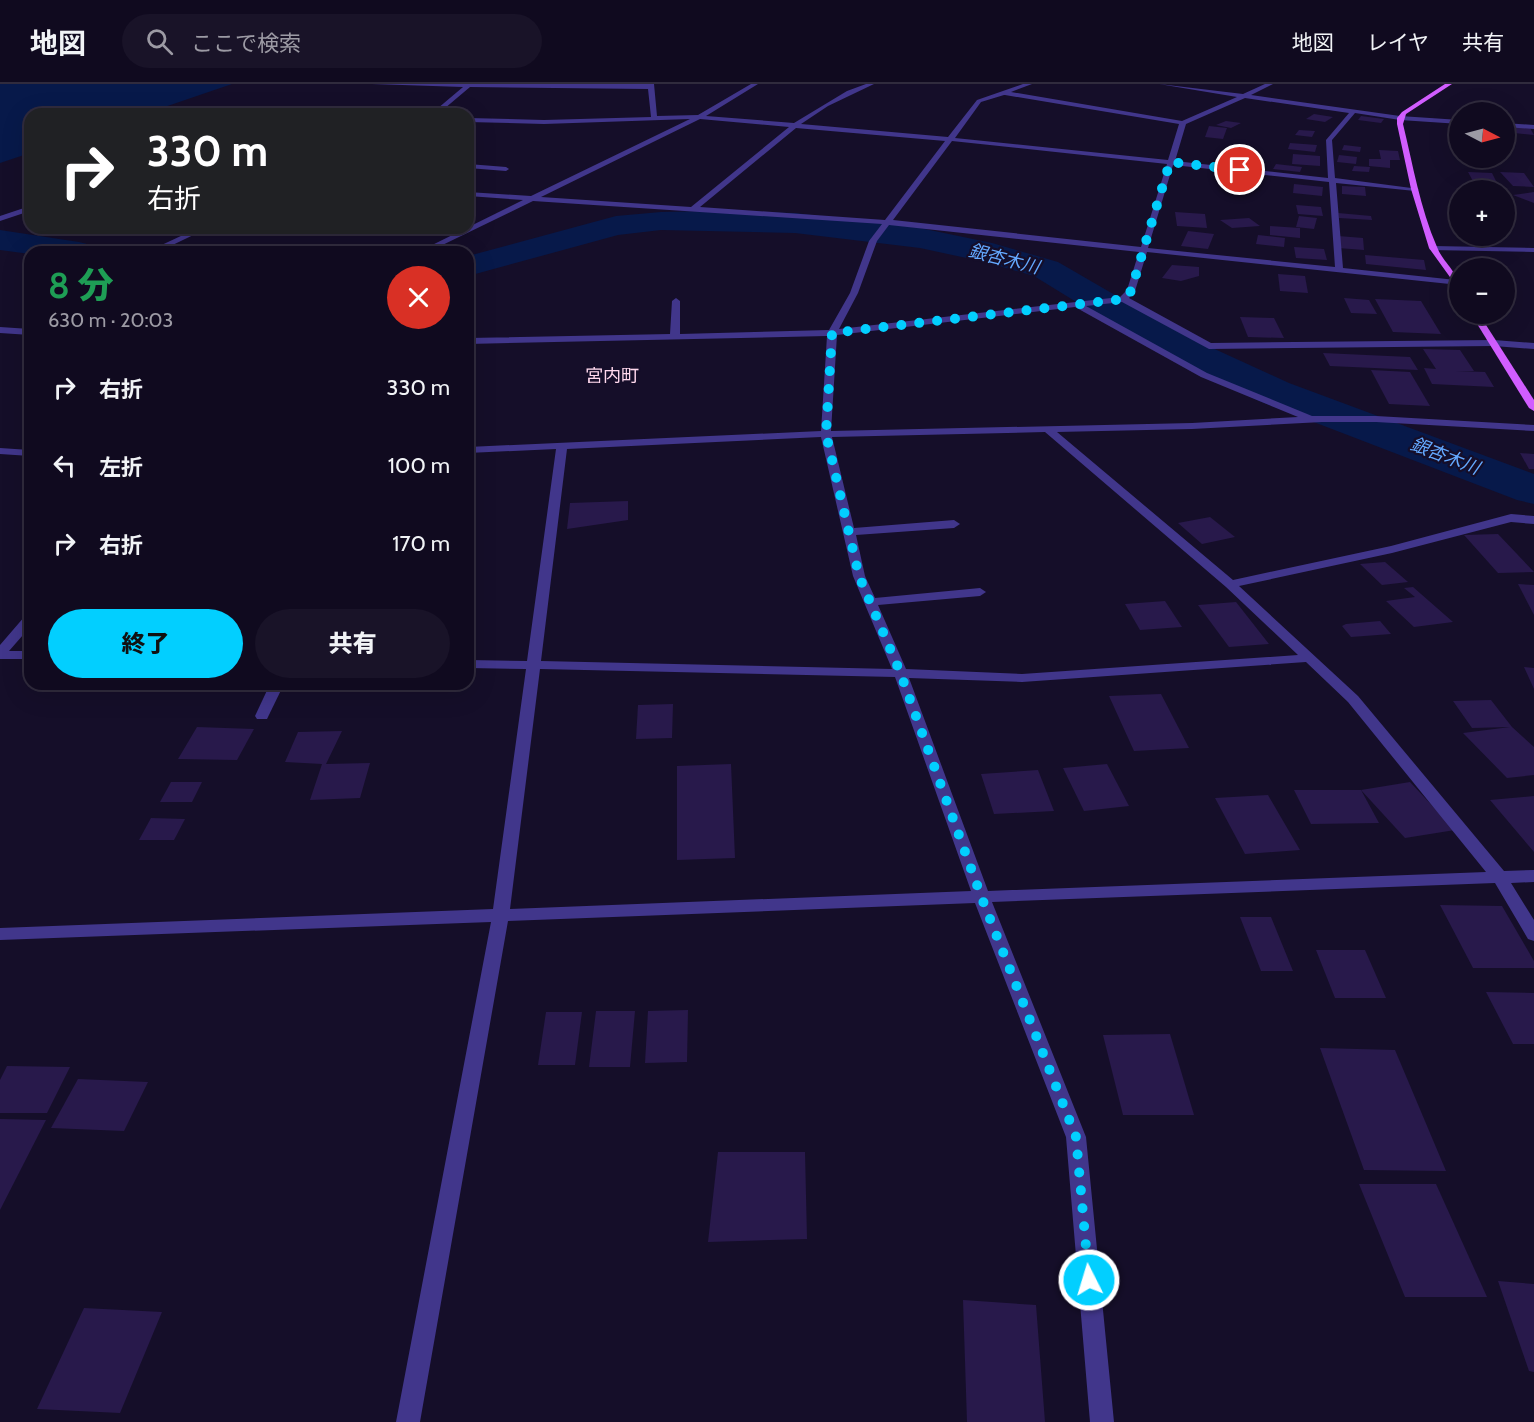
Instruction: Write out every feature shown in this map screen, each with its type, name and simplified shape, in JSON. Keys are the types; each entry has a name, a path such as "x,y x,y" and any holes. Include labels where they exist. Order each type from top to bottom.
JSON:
{"main road":[{"path":"1449,84 1400,118 1415,189 1433,248 1449,272"},
{"path":"1482,324 1534,408"}],"street":[{"path":"375,84 431,87 469,85 651,86 654,120"},
{"path":"474,226 699,117 755,84"},
{"path":"693,208 795,126 850,89 871,84"},
{"path":"1029,84 979,101 873,241 854,293 832,333 826,434 859,576 900,672 981,896 1076,1137 1102,1422"},
{"path":"1162,84 1400,118 1449,121"},
{"path":"1002,93 1183,123 1270,84"},
{"path":"441,108 469,85"},
{"path":"1340,271 1329,140 1354,111"},
{"path":"474,120 654,120 699,117 948,139 1415,189"},
{"path":"1124,299 1131,291 1183,123"},
{"path":"1515,126 1534,127"},
{"path":"474,166 506,169"},
{"path":"474,194 886,222 1449,285"},
{"path":"0,219 24,210"},
{"path":"164,246 191,234"},
{"path":"434,246 459,234"},
{"path":"1433,248 1534,249"},
{"path":"474,341 832,333 1124,299 1209,346 1494,343 1534,346"},
{"path":"675,336 676,301"},
{"path":"1079,306 1204,375 1317,420"},
{"path":"0,330 24,332"},
{"path":"474,450 826,434 1192,426 1317,420 1376,419 1534,428"},
{"path":"1047,429 1230,584 1353,699 1500,878 1534,935"},
{"path":"408,1422 501,914 562,447"},
{"path":"0,451 24,453"},
{"path":"1230,584 1392,549 1511,518 1534,520"},
{"path":"849,532 954,524"},
{"path":"870,602 980,592"},
{"path":"0,654 24,626"},
{"path":"0,654 24,655"},
{"path":"474,664 900,672 1022,678 1308,658"},
{"path":"262,716 275,690"},
{"path":"0,934 1534,876"}],"water":[{"path":"0,84 232,84 162,108 24,108 24,155 0,163"}],"building":[{"path":"1314,114 1333,117 1325,122 1306,119"},
{"path":"1361,116 1384,119 1381,123 1358,120"},
{"path":"1226,121 1241,123 1231,128 1216,125"},
{"path":"1209,126 1227,128 1223,139 1205,137"},
{"path":"1515,126 1530,128 1534,135 1515,133"},
{"path":"1299,130 1315,131 1312,137 1295,135"},
{"path":"1290,143 1317,145 1315,152 1288,149"},
{"path":"1344,145 1361,147 1360,152 1342,150"},
{"path":"1379,150 1398,151 1400,160 1390,160 1390,168 1369,166 1369,159 1381,159"},
{"path":"1293,154 1320,156 1320,166 1292,164"},
{"path":"1339,155 1357,157 1356,164 1337,162"},
{"path":"1276,164 1302,167 1300,172 1273,169"},
{"path":"1354,166 1370,167 1369,172 1352,171"},
{"path":"1468,172 1492,173 1496,180 1472,180"},
{"path":"1500,172 1524,173 1534,187 1515,186 1515,180 1507,180"},
{"path":"1294,184 1323,187 1322,196 1293,193"},
{"path":"1342,186 1365,187 1366,196 1342,194"},
{"path":"1534,192 1534,203 1515,196"},
{"path":"1296,205 1321,207 1323,216 1298,214"},
{"path":"1175,212 1205,214 1207,228 1177,226"},
{"path":"1338,213 1371,216 1372,220 1339,218"},
{"path":"1299,216 1317,218 1314,229 1296,227"},
{"path":"1249,218 1260,226 1232,228 1220,220"},
{"path":"1270,226 1300,228 1300,238 1270,235"},
{"path":"1188,231 1214,234 1208,249 1181,246"},
{"path":"1258,235 1285,238 1284,247 1256,244"},
{"path":"1338,236 1363,238 1364,250 1338,248"},
{"path":"1294,247 1324,249 1327,260 1296,258"},
{"path":"1365,255 1424,260 1426,270 1366,264"},
{"path":"1172,265 1199,267 1199,276 1181,281 1162,278"},
{"path":"1278,274 1305,276 1308,293 1280,291"},
{"path":"1344,298 1369,300 1377,314 1351,313"},
{"path":"1375,299 1421,301 1441,334 1393,332"},
{"path":"1240,317 1274,318 1284,338 1248,337"},
{"path":"1423,349 1460,350 1474,371 1456,371 1485,372 1494,387 1432,384 1424,368 1436,369"},
{"path":"1323,353 1410,357 1418,370 1330,366"},
{"path":"1371,370 1410,372 1430,406 1389,404"},
{"path":"1520,453 1534,454 1534,469 1529,469"},
{"path":"628,501 628,520 567,529 570,503"},
{"path":"1210,517 1235,537 1202,544 1178,523"},
{"path":"1498,534 1534,572 1498,573 1464,535"},
{"path":"1385,562 1408,582 1382,585 1360,564"},
{"path":"1518,584 1534,585 1534,615"},
{"path":"1413,587 1453,622 1414,627 1386,601 1415,597 1404,588"},
{"path":"1165,601 1182,627 1140,630 1125,604"},
{"path":"1236,602 1269,644 1229,647 1198,605"},
{"path":"1380,621 1391,634 1351,637 1342,626 1346,624"},
{"path":"1524,667 1534,668 1534,689"},
{"path":"1161,694 1189,748 1134,751 1109,696"},
{"path":"1491,700 1512,727 1534,747 1534,775 1507,778 1463,733 1510,727 1472,728 1453,701"},
{"path":"673,704 672,738 636,739 638,705"},
{"path":"197,727 254,729 237,760 178,759"},
{"path":"342,731 326,764 370,763 360,798 310,800 322,764 285,762 298,732"},
{"path":"731,764 735,858 677,860 677,766"},
{"path":"1107,764 1129,806 1084,811 1063,768"},
{"path":"1038,770 1054,811 994,814 981,774"},
{"path":"171,782 202,782 192,802 160,802"},
{"path":"1410,782 1455,830 1405,838 1361,790"},
{"path":"1294,790 1361,790 1379,823 1311,824"},
{"path":"1268,795 1300,850 1245,854 1215,798"},
{"path":"1534,796 1534,852 1490,800"},
{"path":"151,818 185,819 174,840 139,840"},
{"path":"1440,905 1502,906 1534,961 1534,968 1473,968"},
{"path":"1240,917 1271,917 1293,971 1261,971"},
{"path":"1316,950 1365,950 1386,998 1335,998"},
{"path":"1486,992 1534,993 1534,1044 1513,1044"},
{"path":"688,1010 687,1062 645,1063 648,1011"},
{"path":"596,1011 635,1011 630,1067 589,1067"},
{"path":"546,1012 582,1012 575,1065 538,1065"},
{"path":"1170,1034 1194,1115 1123,1115 1103,1035"},
{"path":"1320,1048 1395,1050 1446,1171 1364,1170"},
{"path":"7,1066 70,1067 47,1113 0,1113 0,1080"},
{"path":"78,1079 148,1082 124,1131 51,1128"},
{"path":"0,1119 46,1120 0,1210"},
{"path":"718,1152 805,1152 807,1239 708,1242"},
{"path":"1359,1184 1436,1184 1487,1297 1405,1297"},
{"path":"1498,1281 1534,1284 1534,1372 1529,1371"},
{"path":"963,1300 1036,1305 1045,1422 967,1422"},
{"path":"84,1308 162,1312 120,1413 37,1409"}],"waterway":[{"name":"銀杏木川","path":"474,264 616,226 661,221 706,220 795,223 920,238 992,253 1046,269 1170,343 1274,392 1534,490"},
{"name":"銀杏木川","path":"0,240 40,246"}],"district":[{"name":"宮内町","path":"612,376"}],"route":[{"path":"1089,1280 1076,1137 981,896 900,672 859,576 826,434 832,333 1124,299 1131,291 1170,162 1240,170"}]}
